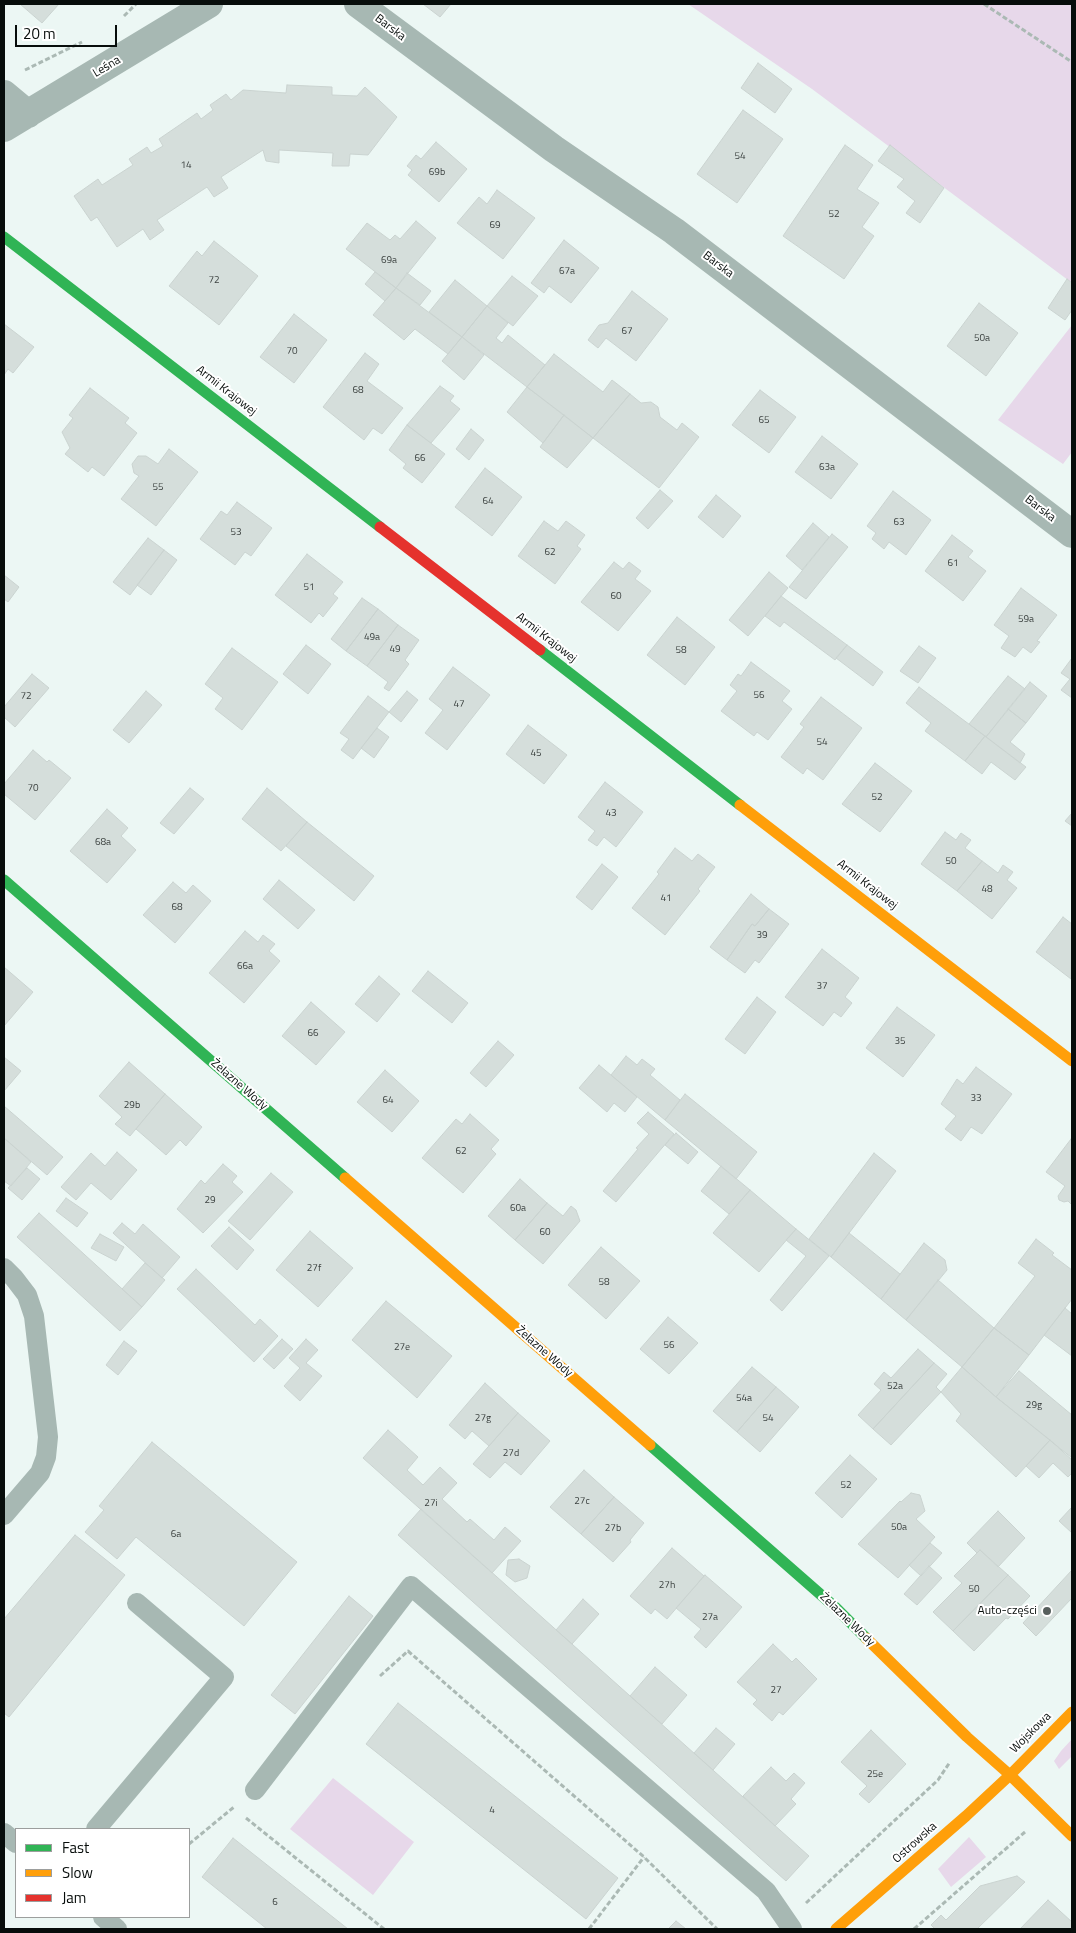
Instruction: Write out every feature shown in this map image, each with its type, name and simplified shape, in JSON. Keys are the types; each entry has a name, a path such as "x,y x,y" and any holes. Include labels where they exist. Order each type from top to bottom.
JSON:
{"street":[{"name":"Leśna","path":"4,128 209,4"},
{"name":"Barska","path":"358,4 554,149 674,231 1072,534"},
{"path":"12,83 28,114"},
{"name":"Armii Krajowej","path":"4,237 1072,1061"},
{"name":"Żelazne Wody","path":"4,880 836,1608 967,1737 1010,1775 1072,1836"},
{"name":"Wojskowa","path":"1010,1775 1072,1712"},
{"name":"Ostrowska","path":"836,1929 916,1861 1010,1775"}],"lane":[{"path":"4,1268 27,1295 34,1316 48,1437 46,1457 40,1473 4,1515"},
{"path":"255,1790 412,1586 766,1891 788,1925"},
{"path":"97,1828 224,1677 137,1603"},
{"path":"4,1832 15,1842"},
{"path":"104,1918 117,1929"}],"path":[{"path":"121,20 136,4"},
{"path":"984,4 1072,62"},
{"path":"12,83 70,46 86,40"},
{"path":"408,1651 644,1857 718,1929"},
{"path":"788,1925 811,1898 938,1780 967,1737"},
{"path":"190,1843 255,1790"},
{"path":"234,1808 384,1929"},
{"path":"914,1929 1048,1812"},
{"path":"589,1929 644,1857"}],"shaded area":[{"path":"688,4 1072,5 1072,283 812,89"},
{"path":"1072,325 1072,452 1063,464 998,420"},
{"path":"1072,1739 1072,1756 1059,1769 1054,1761"},
{"path":"333,1778 414,1842 373,1895 290,1829"},
{"path":"969,1837 986,1857 951,1887 938,1869"}],"building":[{"path":"20,4 59,4 42,23"},
{"path":"423,4 451,4 440,17"},
{"path":"758,63 792,89 775,113 741,88"},
{"path":"287,85 332,87 332,95 357,96 365,87 397,117 368,155 350,154 349,166 332,166 333,153 279,150 279,163 266,161 263,150 221,177 228,188 214,197 207,187 157,220 164,230 150,240 143,229 117,247 97,217 91,221 74,196 98,179 102,185 133,165 129,159 147,147 151,153 163,146 159,139 197,113 201,119 213,110 210,105 226,94 231,100 243,90 286,93"},
{"path":"743,110 783,139 737,203 697,174"},
{"path":"436,142 467,169 439,202 408,175 412,170 407,166 416,155 421,159"},
{"path":"845,145 873,165 857,189 879,203 862,227 874,236 844,279 783,236"},
{"path":"890,145 944,188 920,223 906,213 915,201 897,187 904,179 878,161"},
{"path":"497,190 535,218 503,259 457,223 479,197 487,204"},
{"path":"416,221 436,238 396,288 346,249 367,223 390,240 395,235 400,239"},
{"path":"564,240 599,268 571,303 549,286 544,293 531,283"},
{"path":"214,241 258,276 219,325 169,286 197,251 202,256"},
{"path":"375,272 396,288 385,301 365,284"},
{"path":"407,273 431,291 420,305 396,288"},
{"path":"512,276 538,296 513,326 487,306"},
{"path":"1067,279 1072,283 1072,310 1065,320 1048,308"},
{"path":"455,280 487,306 462,337 429,312"},
{"path":"396,288 462,337 448,354 415,329 404,340 373,315"},
{"path":"632,291 668,319 636,361 606,338 598,348 588,340 599,325 608,323"},
{"path":"979,303 1018,333 986,376 947,346"},
{"path":"487,306 508,323 496,338 502,343 508,335 545,365 527,387 462,337"},
{"path":"294,314 327,340 294,383 260,357"},
{"path":"4,324 34,347 13,373 8,369 4,375"},
{"path":"462,337 484,355 464,380 442,361"},
{"path":"365,353 379,364 367,381 403,408 382,434 373,428 364,440 323,407"},
{"path":"554,354 603,392 612,380 630,394 593,438 527,387"},
{"path":"440,386 454,396 450,401 460,409 431,443 407,425"},
{"path":"527,387 564,415 543,443 507,412"},
{"path":"90,388 129,418 125,423 137,433 104,476 92,467 88,472 65,454 70,448 62,432 73,418 69,415"},
{"path":"760,390 796,417 769,453 732,425"},
{"path":"630,394 641,403 651,402 658,407 660,417 677,430 682,423 699,437 659,488 593,438"},
{"path":"564,415 593,438 567,468 540,447"},
{"path":"407,425 445,454 422,483 403,468 406,464 389,450"},
{"path":"471,429 484,440 469,460 456,449"},
{"path":"822,436 858,464 831,499 795,472"},
{"path":"169,449 198,472 156,526 121,499 139,476 134,473 132,464 138,456 146,456 158,464"},
{"path":"485,468 522,497 492,536 455,507"},
{"path":"660,490 673,501 648,529 636,518"},
{"path":"893,491 931,520 906,555 889,542 884,549 872,539 876,533 867,526"},
{"path":"716,495 741,516 723,538 698,517"},
{"path":"237,502 272,528 251,556 245,552 235,565 200,539 221,511 227,515"},
{"path":"544,521 558,531 566,521 585,535 577,546 581,549 555,584 518,556"},
{"path":"813,523 829,537 802,570 786,556"},
{"path":"832,534 848,547 806,599 789,587"},
{"path":"952,535 973,551 968,557 986,571 963,601 925,571"},
{"path":"148,538 164,550 130,595 113,582"},
{"path":"164,550 177,560 151,595 137,585"},
{"path":"307,554 343,582 333,594 338,598 323,617 319,613 311,623 275,595"},
{"path":"614,562 623,569 629,562 641,571 635,579 651,591 618,631 581,602"},
{"path":"769,572 788,588 748,636 729,620"},
{"path":"4,575 19,587 8,602 4,599"},
{"path":"1021,588 1057,615 1037,641 1040,642 1031,653 1023,647 1015,657 1001,648 1009,636 994,625"},
{"path":"781,596 847,645 835,660 784,622 780,627 765,616"},
{"path":"362,598 378,609 346,651 331,639"},
{"path":"378,609 398,625 367,666 346,651"},
{"path":"677,617 715,647 685,685 647,655"},
{"path":"398,625 419,640 405,660 409,664 389,691 384,688 388,682 367,666"},
{"path":"306,645 331,664 308,694 283,674"},
{"path":"847,645 883,672 873,686 836,658"},
{"path":"919,646 936,658 918,683 900,671"},
{"path":"232,648 278,682 242,730 215,709 223,698 205,684"},
{"path":"1072,658 1072,698 1061,690 1070,679 1061,673"},
{"path":"751,662 790,691 782,701 792,709 768,740 757,732 754,736 721,711 737,691 730,685 738,674 741,676"},
{"path":"453,667 490,695 447,750 425,733 443,710 429,699"},
{"path":"32,674 49,688 15,727 4,717 4,707"},
{"path":"1008,676 1025,689 986,737 969,724"},
{"path":"1030,682 1047,696 1026,723 1008,709"},
{"path":"919,687 985,736 965,761 925,731 931,723 906,703"},
{"path":"146,691 162,705 129,743 113,730"},
{"path":"407,691 418,700 401,722 389,712"},
{"path":"368,696 389,712 353,759 341,750 349,739 340,733"},
{"path":"821,697 862,728 823,780 807,768 803,774 781,757 804,727 800,724"},
{"path":"1008,709 1026,723 1010,742 1025,754 1020,763 986,737"},
{"path":"528,725 567,755 544,784 506,754"},
{"path":"377,728 389,737 374,758 361,748"},
{"path":"985,736 1026,767 1015,780 991,762 982,774 965,761"},
{"path":"33,750 71,778 35,820 4,794 4,784"},
{"path":"875,763 912,791 880,832 842,804"},
{"path":"605,782 643,812 616,847 604,837 597,846 588,840 595,831 578,817"},
{"path":"190,788 204,799 174,834 160,823"},
{"path":"267,788 307,822 281,851 242,819"},
{"path":"107,809 128,828 121,836 136,850 107,883 70,851"},
{"path":"1072,813 1072,826 1065,821"},
{"path":"307,822 374,876 354,901 286,846"},
{"path":"945,832 956,840 961,833 971,840 965,848 982,861 957,891 921,864"},
{"path":"675,848 692,861 698,854 715,867 698,889 700,891 665,935 632,908 659,874 657,872"},
{"path":"982,861 998,873 1003,865 1013,872 1007,880 1017,888 992,919 957,891"},
{"path":"602,864 618,877 592,910 576,897"},
{"path":"279,880 315,910 298,929 263,899"},
{"path":"173,882 186,893 193,885 211,901 175,943 143,915"},
{"path":"751,894 769,909 755,926 752,924 727,960 710,947"},
{"path":"769,909 789,924 759,963 755,960 745,973 727,960 752,924 755,926"},
{"path":"1063,917 1072,924 1071,979 1036,952"},
{"path":"245,931 258,942 263,935 275,944 269,951 280,961 244,1003 209,973"},
{"path":"822,949 859,978 845,997 852,1003 841,1017 834,1012 823,1026 785,997"},
{"path":"4,967 33,992 4,1026"},
{"path":"428,971 468,1003 452,1023 412,991"},
{"path":"379,976 400,994 377,1022 355,1004"},
{"path":"757,997 776,1012 745,1054 725,1039"},
{"path":"311,1002 345,1032 316,1065 282,1036"},
{"path":"897,1007 935,1035 903,1077 866,1048"},
{"path":"498,1041 514,1055 486,1087 470,1073"},
{"path":"626,1056 637,1065 642,1059 655,1069 650,1075 680,1100 665,1120 611,1075"},
{"path":"4,1057 21,1071 4,1091"},
{"path":"129,1062 165,1094 130,1136 115,1124 122,1117 99,1096"},
{"path":"599,1065 637,1097 625,1112 614,1103 607,1112 579,1088"},
{"path":"976,1067 1012,1094 982,1134 971,1127 961,1141 945,1129 956,1116 941,1104 957,1079 963,1084"},
{"path":"385,1070 419,1101 392,1132 357,1102"},
{"path":"165,1094 202,1127 186,1146 180,1140 166,1155 136,1129"},
{"path":"685,1094 757,1152 736,1179 665,1120"},
{"path":"4,1106 63,1157 47,1175 4,1138"},
{"path":"648,1112 674,1134 616,1202 603,1191 649,1134 637,1123"},
{"path":"470,1114 499,1140 491,1149 496,1154 463,1193 422,1158 456,1119 462,1124"},
{"path":"676,1133 698,1152 688,1164 665,1145"},
{"path":"4,1138 31,1162 11,1186 4,1181"},
{"path":"1071,1139 1072,1205 1068,1201 1059,1200 1058,1196 1065,1186 1046,1172"},
{"path":"117,1152 137,1170 111,1200 91,1183 76,1200 61,1187 91,1153 105,1166"},
{"path":"874,1153 896,1171 831,1257 809,1239"},
{"path":"223,1164 237,1176 232,1182 243,1192 203,1233 177,1209 201,1180 205,1184"},
{"path":"721,1166 750,1190 729,1214 701,1191"},
{"path":"27,1168 40,1179 22,1200 8,1188"},
{"path":"271,1173 293,1192 250,1240 228,1221"},
{"path":"520,1179 547,1203 515,1240 488,1216"},
{"path":"750,1190 796,1229 759,1272 713,1233"},
{"path":"66,1198 88,1213 77,1227 56,1211"},
{"path":"547,1203 563,1216 571,1206 576,1210 580,1221 543,1264 515,1240"},
{"path":"39,1213 142,1307 120,1331 17,1237"},
{"path":"122,1223 135,1234 143,1224 180,1257 162,1278 113,1233"},
{"path":"229,1227 254,1250 237,1270 211,1246"},
{"path":"796,1229 829,1256 782,1311 770,1300 806,1256 786,1240"},
{"path":"310,1231 353,1268 318,1307 276,1270"},
{"path":"849,1233 900,1274 881,1299 831,1257"},
{"path":"100,1234 124,1247 116,1261 91,1248"},
{"path":"1036,1239 1054,1253 1052,1255 1072,1270 1072,1299 1029,1355 994,1328 1035,1276 1018,1263"},
{"path":"924,1243 945,1260 947,1270 906,1320 881,1299"},
{"path":"601,1247 640,1281 606,1319 568,1285"},
{"path":"145,1263 165,1280 142,1307 122,1289"},
{"path":"196,1269 255,1325 260,1319 278,1336 254,1362 177,1289"},
{"path":"938,1280 994,1328 962,1367 906,1320"},
{"path":"386,1301 452,1356 417,1398 352,1340"},
{"path":"1065,1308 1072,1314 1072,1356 1044,1335"},
{"path":"668,1317 698,1343 669,1374 640,1349"},
{"path":"994,1328 1029,1355 996,1397 962,1367"},
{"path":"282,1339 293,1349 274,1369 263,1359"},
{"path":"306,1339 318,1350 306,1363 322,1376 300,1401 284,1386 300,1368 289,1358"},
{"path":"124,1341 137,1351 118,1375 106,1365"},
{"path":"918,1349 934,1363 873,1429 858,1415 881,1390 874,1384 884,1372 891,1378"},
{"path":"934,1363 947,1374 936,1387 941,1392 891,1445 873,1429"},
{"path":"752,1367 776,1387 737,1432 713,1411"},
{"path":"962,1367 1050,1440 1016,1477 956,1421 961,1414 941,1392"},
{"path":"1019,1371 1072,1415 1072,1458 996,1397"},
{"path":"485,1383 518,1413 489,1446 472,1431 465,1439 449,1425"},
{"path":"776,1387 799,1407 760,1452 737,1432"},
{"path":"518,1413 550,1441 521,1475 505,1462 490,1478 473,1464"},
{"path":"388,1430 418,1457 407,1470 423,1485 440,1467 457,1483 442,1499 467,1522 470,1519 494,1540 505,1527 521,1541 492,1573 363,1458"},
{"path":"1050,1440 1072,1460 1072,1473 1068,1477 1053,1463 1039,1478 1026,1466"},
{"path":"152,1442 297,1562 244,1626 136,1537 117,1559 85,1532 104,1510 99,1506"},
{"path":"850,1455 877,1479 842,1518 815,1493"},
{"path":"584,1470 614,1497 581,1534 550,1507"},
{"path":"911,1493 920,1495 925,1511 916,1519 935,1537 898,1578 858,1544 900,1501"},
{"path":"614,1497 644,1523 630,1540 631,1542 613,1562 581,1534"},
{"path":"1072,1507 1072,1533 1059,1521"},
{"path":"421,1509 809,1856 786,1881 398,1535"},
{"path":"998,1511 1025,1538 998,1567 980,1550 977,1553 967,1543"},
{"path":"75,1535 125,1575 9,1717 4,1713 4,1619"},
{"path":"930,1543 942,1553 921,1576 909,1565"},
{"path":"672,1548 704,1576 667,1619 655,1609 651,1614 630,1596"},
{"path":"980,1550 1008,1575 953,1631 933,1612 962,1583 954,1576"},
{"path":"519,1559 530,1566 527,1578 515,1582 506,1575 508,1560"},
{"path":"929,1566 942,1578 917,1605 904,1594"},
{"name":"Auto-części","path":"1072,1570 1072,1598 1036,1636 1023,1623"},
{"path":"705,1575 742,1607 706,1648 694,1637 701,1629 676,1608"},
{"path":"1008,1575 1030,1596 974,1651 953,1631"},
{"path":"349,1596 373,1616 295,1714 271,1695"},
{"path":"583,1599 599,1614 572,1644 556,1630"},
{"path":"773,1644 792,1662 796,1658 817,1679 783,1715 779,1712 772,1721 753,1704 757,1700 737,1682"},
{"path":"655,1667 687,1695 662,1724 630,1696"},
{"path":"398,1703 618,1878 586,1919 366,1744"},
{"path":"716,1728 735,1744 713,1770 694,1753"},
{"path":"871,1730 906,1764 869,1803 859,1794 867,1786 841,1762"},
{"path":"771,1767 786,1781 794,1773 805,1783 791,1799 796,1804 775,1826 743,1796"},
{"path":"233,1838 348,1929 267,1929 202,1877"},
{"path":"1017,1876 1025,1882 977,1929 935,1929 931,1925 941,1915 946,1920 980,1886"},
{"path":"1048,1900 1072,1922 1072,1929 1020,1929"},
{"path":"676,1921 686,1929 668,1929"}],"traffic: fast":[{"path":"4,237 380,527"},
{"path":"540,650 740,805"},
{"path":"4,880 345,1178"},
{"path":"650,1445 836,1608 866,1638"}],"traffic: slow":[{"path":"740,805 1072,1061"},
{"path":"345,1178 650,1445"},
{"path":"866,1638 1072,1836"},
{"path":"836,1929 966,1816 1010,1775 1072,1712"}],"traffic: jam":[{"path":"380,527 540,650"}],"place":[{"name":"Auto-części","path":"1047,1611"}]}
